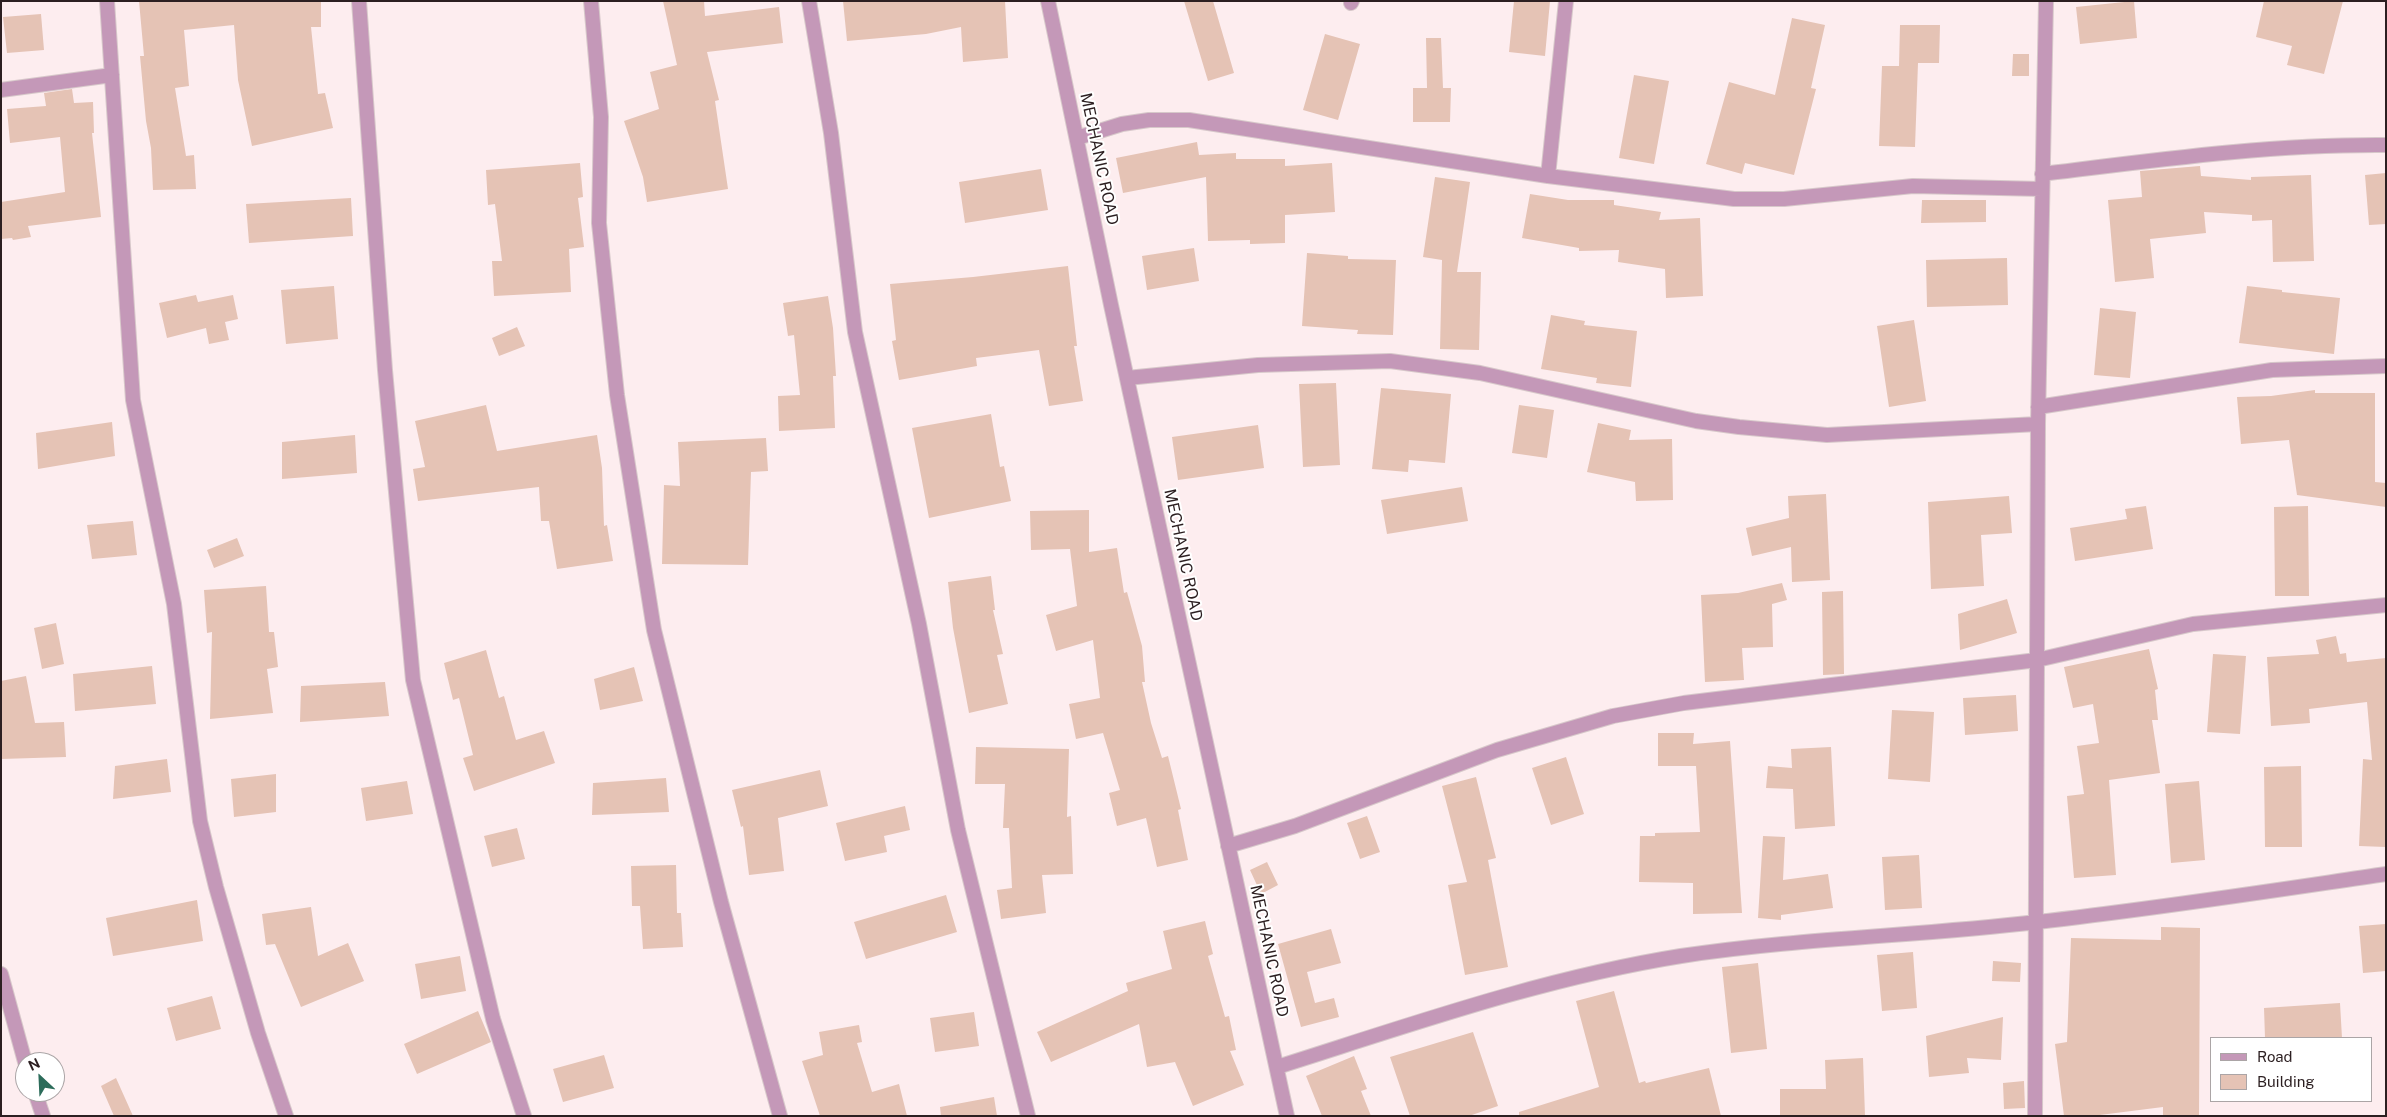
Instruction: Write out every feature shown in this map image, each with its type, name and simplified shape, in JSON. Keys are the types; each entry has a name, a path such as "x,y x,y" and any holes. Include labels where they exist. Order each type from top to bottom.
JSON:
{"street":[{"path":"107,1 134,400 174,604 200,821 216,887 258,1033 286,1116"},
{"path":"359,1 385,370 413,680 492,1019 524,1116"},
{"path":"591,1 601,116 600,233 616,395 650,612 674,718 735,956 780,1116"},
{"path":"809,1 831,133 855,332 919,624 958,830 1028,1116"},
{"name":"MECHANIC ROAD","path":"1048,1 1127,378 1287,1116"},
{"path":"1548,176 1566,1"},
{"path":"2035,1116 2038,407 2046,1"},
{"path":"1,90 112,74"},
{"path":"1077,138 1122,124 1149,120 1189,120 1548,176 1734,199 1757,200 1913,186 2042,189"},
{"path":"2042,174 2263,149 2335,144 2386,145"},
{"path":"1127,378 1258,365 1390,361 1480,373 1696,421 1739,427 1828,435 2038,424"},
{"path":"2038,407 2272,370 2386,366"},
{"path":"1228,846 1295,826 1497,750 1613,716 1684,703 2037,660 2193,624 2386,604"},
{"path":"1276,1067 1518,991 1603,971 1680,956 1760,946 2036,922 2386,874"},
{"path":"1,974 22,1052"},
{"path":"38,1102 43,1116"}],"building":[{"path":"139,1 321,1 321,27 311,27 318,94 325,93 333,128 252,146 238,80 234,25 184,30 189,86 175,88 186,156 194,155 196,189 153,190 151,148 146,121 140,56 144,56"},
{"path":"663,1 704,1 705,16 779,7 783,43 707,52 719,100 715,101 728,189 647,202 643,177 624,121 659,109 650,72 677,65"},
{"path":"843,1 1005,1 1008,58 963,62 961,27 926,34 847,41"},
{"path":"1184,1 1213,1 1234,73 1208,81"},
{"path":"1514,1 1550,1 1545,56 1509,52"},
{"path":"2134,1 2137,38 2080,44 2076,7"},
{"path":"2264,1 2343,1 2324,74 2287,65 2292,46 2256,37"},
{"path":"41,14 44,50 7,53 3,17"},
{"path":"1792,18 1825,25 1811,88 1816,89 1794,175 1745,163 1742,174 1706,164 1729,82 1775,95"},
{"path":"1900,25 1940,25 1939,63 1918,63 1915,147 1879,146 1882,66 1899,66"},
{"path":"1325,34 1360,44 1338,120 1303,110"},
{"path":"1426,38 1441,38 1443,88 1451,88 1450,122 1413,122 1413,88 1427,88"},
{"path":"2013,54 2029,54 2029,76 2012,76"},
{"path":"1634,75 1669,81 1654,164 1619,158"},
{"path":"72,89 74,103 93,102 94,133 92,133 101,217 28,226 31,237 13,240 12,238 1,239 1,202 65,192 60,137 10,143 7,109 46,106 44,93"},
{"path":"1197,142 1199,155 1236,153 1236,159 1285,159 1285,166 1332,163 1335,212 1285,215 1285,243 1250,244 1250,240 1208,241 1206,177 1123,193 1116,158"},
{"path":"580,163 583,197 578,198 584,247 569,249 571,292 494,296 492,261 502,261 495,204 488,205 486,170"},
{"path":"2200,166 2201,176 2251,180 2251,177 2311,175 2314,261 2273,262 2272,220 2252,221 2252,215 2204,212 2206,233 2150,239 2154,278 2115,282 2108,200 2142,197 2140,171"},
{"path":"1041,169 1048,210 965,223 959,182"},
{"path":"2386,173 2386,224 2369,225 2365,175"},
{"path":"1435,177 1470,182 1457,272 1481,272 1479,350 1440,349 1442,260 1423,257"},
{"path":"1530,194 1568,200 1614,200 1614,205 1661,212 1659,220 1700,218 1703,296 1666,298 1665,269 1618,262 1619,250 1579,251 1579,248 1522,238"},
{"path":"351,198 353,236 249,243 246,204"},
{"path":"1922,200 1986,200 1986,222 1921,223"},
{"path":"1194,248 1199,281 1147,290 1142,256"},
{"path":"1307,253 1348,256 1348,259 1396,260 1393,335 1357,334 1358,330 1302,326"},
{"path":"2007,258 2008,305 1927,307 1926,260"},
{"path":"1068,266 1077,346 1074,346 1083,401 1049,406 1039,350 976,358 977,366 899,380 892,341 896,340 890,284"},
{"path":"334,286 338,339 286,344 281,290"},
{"path":"2247,286 2340,298 2334,354 2239,343"},
{"path":"196,295 198,302 233,295 238,319 225,322 229,340 209,344 206,328 167,338 159,303"},
{"path":"828,296 833,328 836,376 833,376 835,428 779,431 778,396 800,395 794,335 788,336 783,303"},
{"path":"2100,308 2136,312 2130,378 2094,375"},
{"path":"1551,315 1585,321 1584,325 1637,331 1631,387 1596,383 1597,378 1541,369"},
{"path":"1914,320 1926,401 1889,407 1877,326"},
{"path":"517,327 525,346 499,356 492,338"},
{"path":"1336,383 1340,465 1303,467 1299,384"},
{"path":"1381,388 1451,394 1445,463 1409,460 1408,472 1372,469"},
{"path":"2315,390 2315,393 2375,393 2375,482 2386,483 2386,507 2297,495 2289,440 2241,444 2237,397 2271,396"},
{"path":"486,405 497,451 597,435 602,468 604,526 607,525 613,561 557,569 549,521 541,521 539,487 418,501 413,469 425,467 415,421"},
{"path":"1519,405 1554,410 1547,458 1512,453"},
{"path":"991,414 1000,467 1004,466 1011,501 929,518 912,428"},
{"path":"112,422 115,456 38,469 36,433"},
{"path":"1598,423 1631,430 1629,440 1672,439 1673,500 1636,501 1635,482 1587,472"},
{"path":"1258,425 1264,468 1178,480 1172,437"},
{"path":"355,435 357,473 282,479 282,442"},
{"path":"766,438 768,471 751,472 748,565 662,564 664,485 680,486 678,442"},
{"path":"1462,487 1468,521 1387,534 1381,500"},
{"path":"1826,494 1830,580 1792,582 1791,547 1752,556 1746,528 1789,518 1788,496"},
{"path":"2009,496 2012,533 1981,535 1984,586 1931,589 1928,502"},
{"path":"2146,506 2153,549 2075,561 2070,528 2127,519 2125,509"},
{"path":"2308,506 2309,596 2275,596 2274,507"},
{"path":"1089,510 1089,552 1117,548 1124,593 1127,592 1142,646 1145,682 1142,682 1151,723 1162,758 1168,756 1181,809 1178,810 1188,860 1157,867 1146,818 1117,826 1109,793 1120,790 1103,733 1076,739 1069,704 1100,698 1093,640 1056,651 1046,615 1077,606 1070,549 1031,550 1030,511"},
{"path":"133,521 137,555 92,559 87,525"},
{"path":"237,538 244,556 214,568 207,550"},
{"path":"991,576 995,610 993,610 1003,654 997,655 1008,704 969,713 953,628 948,582"},
{"path":"1782,583 1787,600 1772,604 1773,647 1742,648 1744,680 1705,682 1701,595 1738,593"},
{"path":"266,586 269,632 274,632 278,667 267,669 273,713 210,719 212,632 207,633 204,590"},
{"path":"1843,591 1844,674 1823,675 1822,592"},
{"path":"2007,599 2017,633 1960,650 1958,614"},
{"path":"56,623 64,664 42,669 34,628"},
{"path":"2336,636 2340,654 2346,653 2347,662 2386,658 2386,847 2359,846 2363,759 2372,760 2367,702 2309,709 2310,723 2271,726 2267,657 2319,654 2316,640"},
{"path":"2149,649 2158,689 2155,690 2158,720 2152,720 2160,773 2109,780 2116,875 2074,878 2067,796 2084,794 2077,746 2099,743 2093,704 2073,708 2064,667"},
{"path":"486,650 499,698 504,696 516,740 544,731 555,763 474,791 463,758 473,755 459,698 453,700 444,663"},
{"path":"2213,654 2246,656 2240,734 2207,732"},
{"path":"152,666 156,704 75,711 73,674"},
{"path":"634,667 643,701 600,710 594,679"},
{"path":"26,676 35,723 64,722 66,757 1,759 1,681"},
{"path":"385,682 389,716 300,722 301,686"},
{"path":"2016,695 2018,731 1965,735 1963,698"},
{"path":"1892,710 1934,712 1930,782 1888,779"},
{"path":"1658,733 1694,733 1693,744 1730,741 1742,913 1693,914 1693,883 1639,882 1640,836 1655,836 1655,833 1700,832 1696,766 1658,766"},
{"path":"976,747 1069,749 1067,817 1071,816 1073,874 1042,875 1046,913 1001,919 997,890 1012,888 1009,828 1003,828 1005,784 975,784"},
{"path":"1831,747 1835,826 1795,829 1793,789 1766,788 1768,766 1792,768 1791,749"},
{"path":"1566,757 1584,814 1551,825 1532,768"},
{"path":"167,759 171,792 113,799 115,766"},
{"path":"2301,766 2302,847 2265,847 2264,767"},
{"path":"820,770 828,806 778,818 784,871 749,875 743,826 741,827 732,790"},
{"path":"276,774 276,812 234,817 231,779"},
{"path":"1476,777 1496,858 1488,860 1508,967 1465,975 1448,885 1467,882 1442,786"},
{"path":"666,778 669,812 592,815 593,783"},
{"path":"407,781 413,814 366,821 361,788"},
{"path":"2199,781 2205,860 2171,863 2165,784"},
{"path":"905,806 910,830 884,836 887,852 845,861 836,823"},
{"path":"1367,816 1380,852 1360,859 1347,823"},
{"path":"517,828 525,859 492,867 484,836"},
{"path":"1763,836 1785,837 1783,880 1828,874 1833,908 1781,915 1781,920 1758,918"},
{"path":"1919,855 1922,908 1885,910 1882,857"},
{"path":"1267,862 1278,885 1261,894 1250,870"},
{"path":"676,865 677,913 681,913 683,947 643,949 640,906 632,906 631,866"},
{"path":"946,895 957,932 866,959 854,922"},
{"path":"197,900 203,941 113,956 106,918"},
{"path":"311,907 318,956 348,943 364,981 301,1007 275,944 266,945 262,914"},
{"path":"1205,921 1213,954 1208,956 1225,1017 1229,1016 1236,1050 1230,1051 1244,1085 1193,1106 1175,1062 1147,1067 1139,1024 1051,1062 1037,1032 1128,991 1126,983 1172,969 1163,931"},
{"path":"2386,924 2386,971 2363,973 2359,926"},
{"path":"2161,927 2200,928 2199,1116 2163,1116 2163,1107 2092,1116 2064,1116 2055,1044 2067,1042 2071,938 2161,940"},
{"path":"1331,929 1341,963 1307,972 1315,1003 1334,998 1339,1017 1301,1027 1278,944"},
{"path":"1913,952 1917,1008 1882,1011 1877,955"},
{"path":"460,956 466,991 421,999 415,964"},
{"path":"1993,961 2021,963 2020,982 1992,981"},
{"path":"1758,963 1767,1049 1731,1053 1722,967"},
{"path":"1614,991 1639,1083 1709,1068 1721,1116 1519,1116 1519,1112 1599,1087 1576,1001"},
{"path":"212,996 221,1029 176,1041 167,1008"},
{"path":"2340,1003 2342,1037 2265,1037 2264,1008"},
{"path":"478,1011 491,1042 417,1074 404,1044"},
{"path":"974,1012 979,1046 935,1052 930,1018"},
{"path":"2003,1017 2001,1060 1967,1058 1969,1073 1929,1077 1926,1036"},
{"path":"859,1025 862,1042 857,1043 872,1092 899,1084 907,1116 820,1116 802,1061 823,1055 819,1032"},
{"path":"1473,1032 1498,1106 1469,1116 1410,1116 1390,1057"},
{"path":"604,1055 614,1088 563,1102 553,1069"},
{"path":"1354,1056 1367,1089 1361,1091 1371,1116 1322,1116 1306,1076"},
{"path":"1863,1058 1865,1116 1780,1116 1780,1089 1826,1089 1825,1060"},
{"path":"116,1078 133,1116 114,1116 101,1086"},
{"path":"2024,1081 2025,1108 2004,1109 2003,1083"},
{"path":"994,1097 997,1116 941,1116 940,1107"}]}
